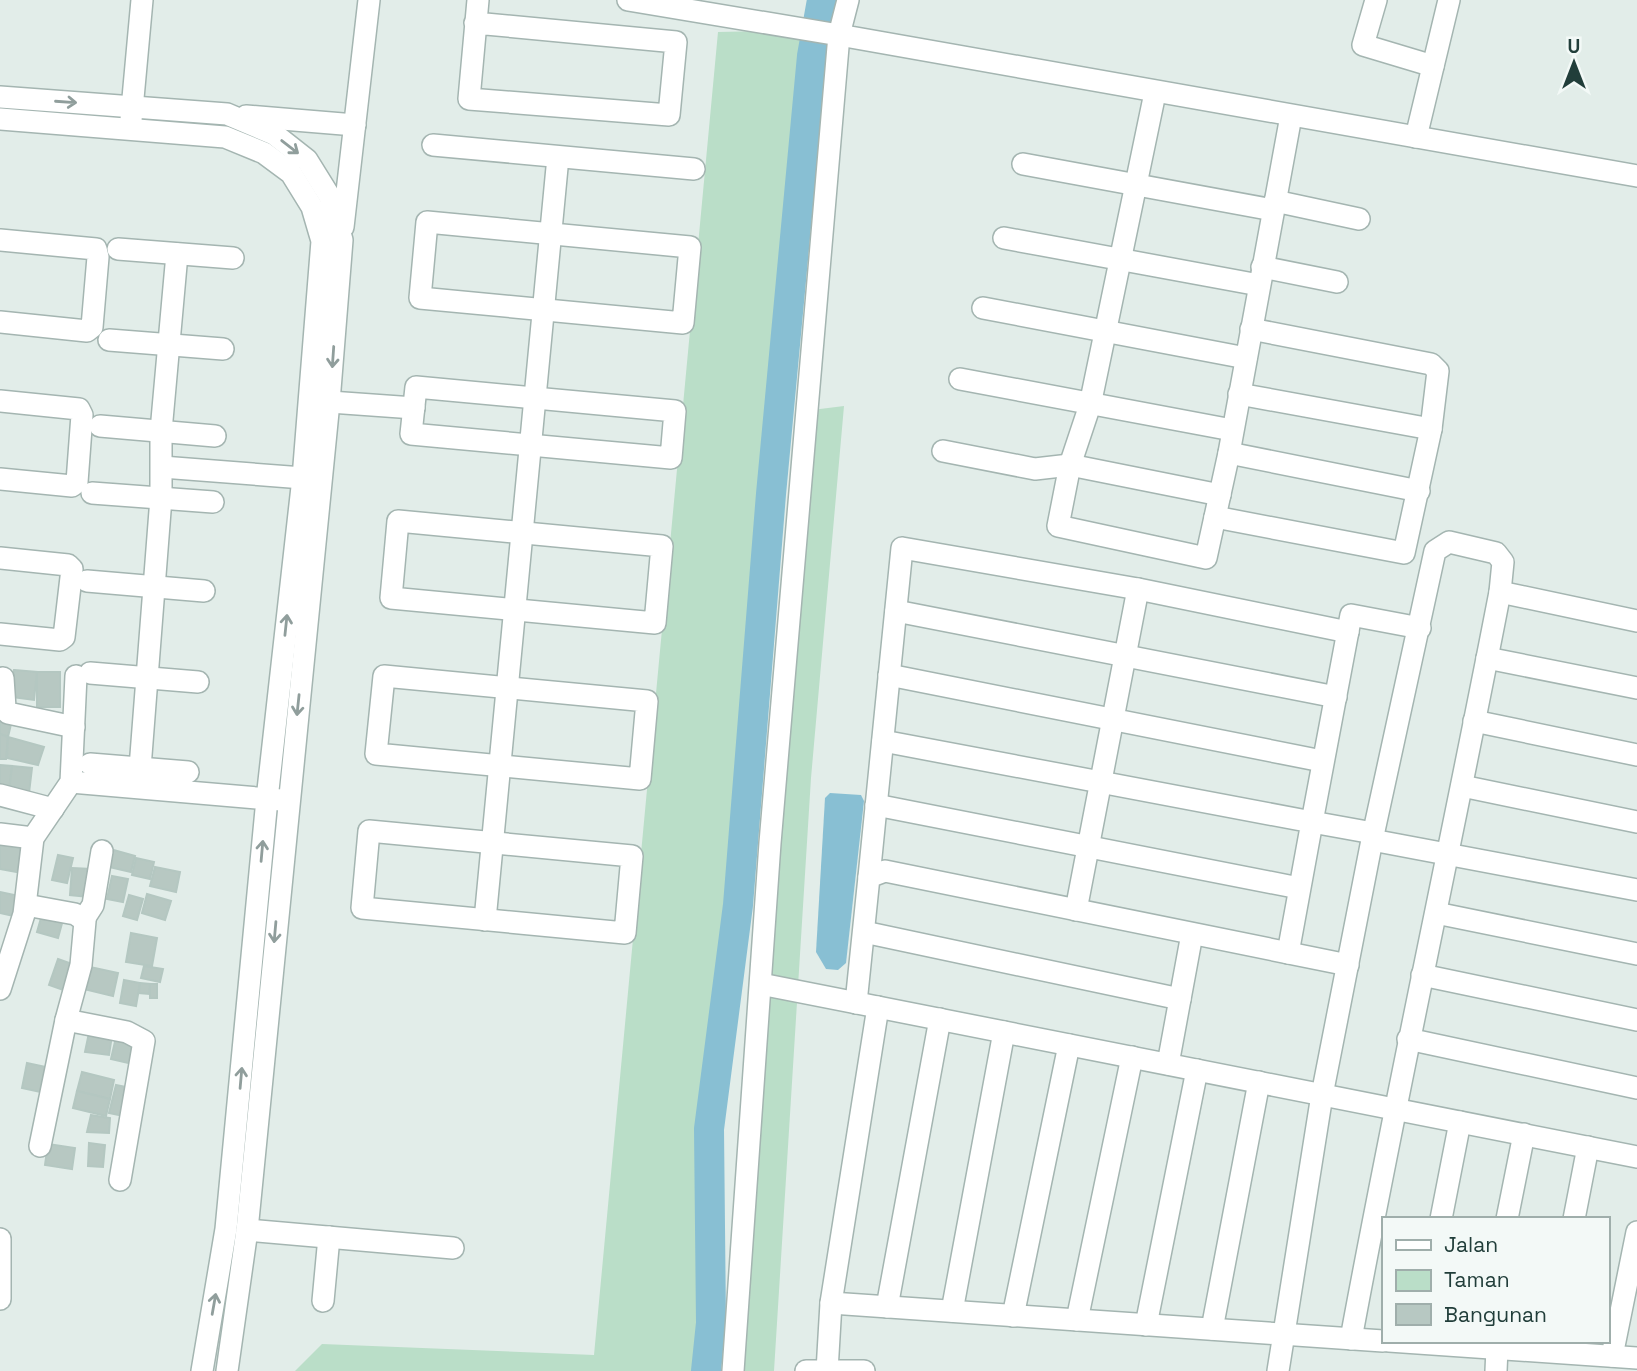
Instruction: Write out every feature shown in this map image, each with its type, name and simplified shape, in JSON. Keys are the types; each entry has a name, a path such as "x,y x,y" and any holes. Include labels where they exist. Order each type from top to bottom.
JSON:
{"street":[{"path":"130,128 142,0"},
{"path":"202,1371 226,1229 277,800 320,402 342,240 369,0"},
{"path":"475,23 676,42 669,114 469,99 475,23 478,0"},
{"path":"628,0 798,26 1155,93 1637,176"},
{"path":"733,1371 809,371 831,165 835,34 848,0"},
{"path":"1416,137 1449,0"},
{"path":"1365,1 1363,46 1433,66"},
{"path":"1155,93 1090,405 1070,465 1058,526 1206,558 1229,453 1291,116"},
{"path":"0,97 355,125"},
{"path":"227,114 274,134 307,160 330,197 342,240"},
{"path":"0,120 225,137 264,153 290,173 312,206 322,241 320,402 303,478 247,1230 227,1371"},
{"path":"433,145 694,169"},
{"path":"485,920 558,156"},
{"path":"1023,164 1136,186 1359,219"},
{"path":"427,222 690,247 683,323 544,310 420,298 427,222"},
{"path":"1004,238 1121,258 1261,276 1337,282"},
{"path":"0,240 96,249 98,257 92,327 87,331 0,322"},
{"path":"117,249 233,258"},
{"path":"140,768 161,498 161,431 167,345 177,254"},
{"path":"984,309 1245,358"},
{"path":"1215,517 1404,553 1431,429 1438,371 1431,364 1251,329"},
{"path":"110,340 223,349"},
{"path":"960,379 1232,430"},
{"path":"416,387 675,411 671,458 411,434 414,408 416,387"},
{"path":"1239,394 1431,429"},
{"path":"0,401 79,409 82,415 77,482 72,486 0,479"},
{"path":"320,402 414,408"},
{"path":"100,426 215,436"},
{"path":"943,451 1035,469 1070,465 1220,495"},
{"path":"1229,453 1419,491"},
{"path":"162,467 303,478"},
{"path":"92,493 213,502"},
{"path":"398,521 662,546 655,623 515,610 391,598 398,521"},
{"path":"1278,1371 1322,1095 1373,836 1435,551 1440,545 1449,542 1496,554 1503,562 1500,592 1449,852 1394,1109 1351,1339"},
{"path":"856,1003 902,548 1138,589 1348,632"},
{"path":"0,558 68,565 72,569 64,637 60,640 0,634"},
{"path":"87,581 204,591"},
{"path":"1076,910 1138,589"},
{"path":"1500,592 1637,621"},
{"path":"896,611 1336,697"},
{"path":"1287,953 1351,615 1420,628"},
{"path":"1487,658 1637,688"},
{"path":"0,989 9,934 26,905 33,838 71,782 74,727 83,674 198,682"},
{"path":"889,675 1322,761"},
{"path":"384,676 647,701 640,779 500,765 376,754 384,676"},
{"path":"3,678 5,708 8,713 74,727"},
{"path":"1474,721 1637,755"},
{"path":"883,741 1312,822 1637,890"},
{"path":"90,764 188,772"},
{"path":"71,782 277,800"},
{"path":"1462,786 1637,822"},
{"path":"0,795 53,809"},
{"path":"876,805 1299,888"},
{"path":"369,831 632,856 625,933 485,920 362,908 369,831"},
{"path":"0,834 33,838"},
{"path":"84,919 93,905 102,852"},
{"path":"869,877 885,871 1348,965"},
{"path":"26,905 75,914 84,919 87,926 81,965 66,1020 40,1146"},
{"path":"1436,912 1637,954"},
{"path":"863,932 1180,999"},
{"path":"1168,1064 1192,934"},
{"path":"1422,975 1637,1020"},
{"path":"761,984 1637,1157"},
{"path":"827,1370 831,1303 878,1007"},
{"path":"887,1307 940,1019"},
{"path":"66,1020 127,1032 144,1041 120,1180"},
{"path":"952,1311 1004,1032"},
{"path":"1408,1039 1637,1088"},
{"path":"1013,1315 1069,1045"},
{"path":"1077,1320 1132,1057"},
{"path":"1146,1325 1197,1070"},
{"path":"1212,1329 1259,1082"},
{"path":"1441,1217 1460,1122"},
{"path":"1507,1217 1524,1134"},
{"path":"1574,1217 1588,1147"},
{"path":"247,1230 453,1248"},
{"path":"1612,1356 1637,1232"},
{"path":"323,1301 329,1237"},
{"path":"0,1239 0,1299"},
{"path":"831,1303 1382,1341"},
{"path":"1436,1343 1548,1346 1637,1358"},
{"path":"1488,1346 1496,1371"},
{"path":"806,1371 864,1371"}],"green space":[{"path":"816,30 778,419 738,905 709,1134 711,1323 706,1371 295,1371 322,1344 594,1355 718,32"},
{"path":"844,406 811,778 774,1371 732,1371 804,411"}],"water":[{"path":"830,793 861,795 864,801 846,963 838,970 826,969 816,952 825,798"}],"building":[{"path":"14,670 37,672 34,700 11,697"},
{"path":"37,672 60,672 60,707 37,707"},
{"path":"0,717 12,720 8,737 0,734"},
{"path":"0,734 8,737 6,759 0,759"},
{"path":"8,737 44,747 38,765 7,758"},
{"path":"0,765 12,766 9,790 0,789"},
{"path":"12,766 32,768 29,793 9,792"},
{"path":"0,837 23,842 17,872 0,869"},
{"path":"110,849 135,856 131,872 105,866"},
{"path":"58,855 73,858 67,883 52,880"},
{"path":"136,858 154,862 150,879 132,875"},
{"path":"155,867 180,872 176,892 150,886"},
{"path":"72,868 91,869 88,897 70,895"},
{"path":"112,876 128,879 123,902 107,899"},
{"path":"0,892 19,896 14,916 0,913"},
{"path":"147,894 171,901 165,920 142,913"},
{"path":"129,895 143,899 137,920 123,916"},
{"path":"43,911 64,916 58,938 37,932"},
{"path":"131,933 157,938 152,966 126,962"},
{"path":"58,959 78,966 69,992 49,985"},
{"path":"144,966 163,969 160,982 141,978"},
{"path":"90,967 118,973 113,996 84,989"},
{"path":"124,980 140,983 136,1006 120,1003"},
{"path":"140,983 150,984 149,994 139,993"},
{"path":"150,984 157,984 157,998 150,998"},
{"path":"90,1028 113,1029 109,1055 85,1052"},
{"path":"117,1033 139,1038 133,1064 111,1059"},
{"path":"27,1063 55,1069 50,1094 22,1088"},
{"path":"82,1072 114,1080 110,1099 77,1091"},
{"path":"116,1085 131,1088 124,1116 109,1113"},
{"path":"77,1091 110,1099 106,1116 73,1108"},
{"path":"91,1115 110,1118 109,1133 87,1132"},
{"path":"89,1143 105,1145 103,1167 88,1166"},
{"path":"48,1144 75,1148 72,1169 45,1165"}],"waterway":[{"path":"706,1371 711,1323 709,1129 738,905 771,494 812,56 822,0"}]}
